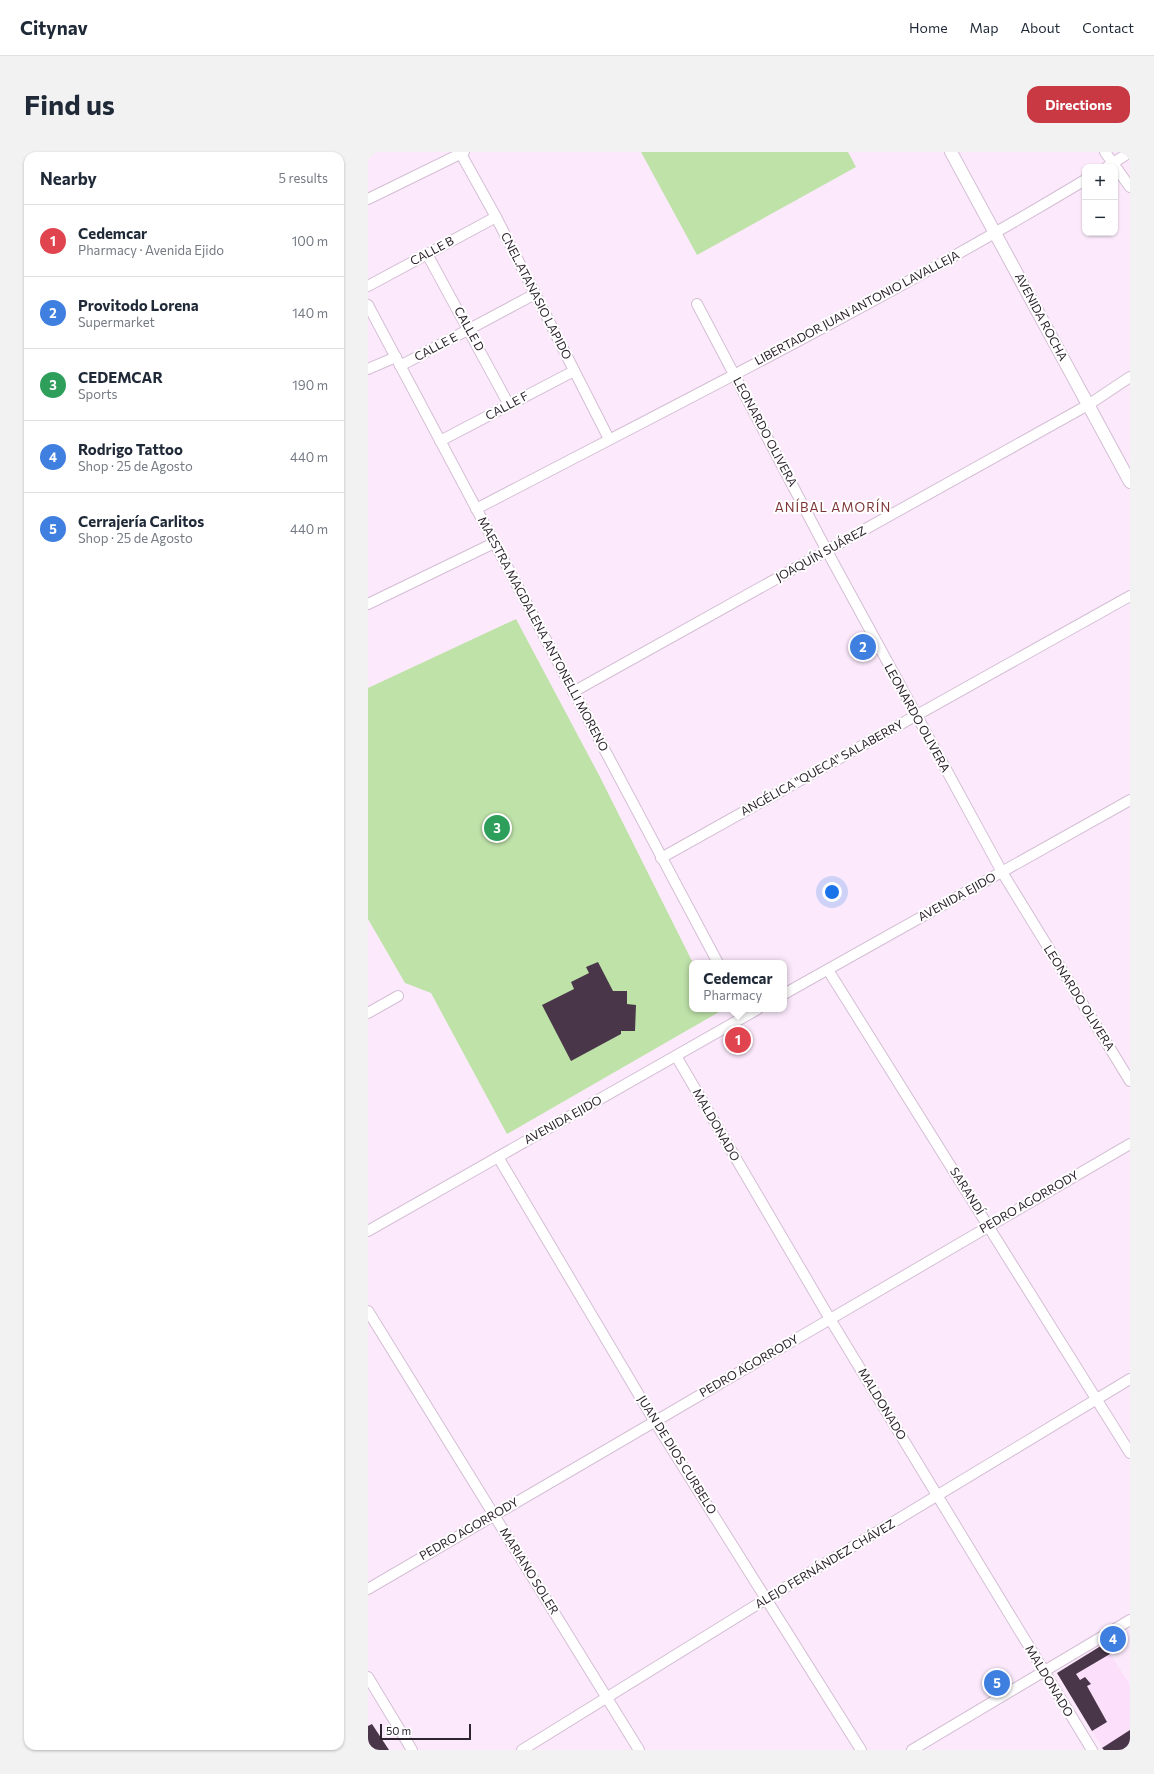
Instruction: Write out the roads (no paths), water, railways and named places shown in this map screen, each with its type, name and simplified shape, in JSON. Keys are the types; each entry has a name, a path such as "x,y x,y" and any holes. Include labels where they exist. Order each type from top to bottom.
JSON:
{"street":[{"name":"AVENIDA ROCHA","path":"951,152 1130,482"},
{"path":"1105,152 1110,164"},
{"path":"1112,164 1130,152"},
{"path":"368,200 463,153"},
{"name":"CNEL.ATANASIO LAPIDO","path":"463,153 609,439"},
{"path":"1118,174 1130,188"},
{"name":"LIBERTADOR JUAN ANTONIO LAVALLEJA","path":"476,508 734,374 996,234 1082,182"},
{"name":"CALLE B","path":"368,286 496,217"},
{"name":"CALLE D","path":"427,254 510,405"},
{"name":"CALLE E","path":"368,369 398,362 469,329 535,294"},
{"name":"LEONARDO OLIVERA","path":"698,304 827,551 1002,872 1130,1081"},
{"name":"MAESTRA MAGDALENA ANTONELLI MORENO","path":"368,305 716,960"},
{"name":"CALLE F","path":"440,441 574,370"},
{"name":"JOAQUÍN SUÁREZ","path":"574,692 1088,405 1130,377"},
{"path":"368,604 494,542"},
{"name":"ANGÉLICA \"QUECA\" SALABERRY","path":"661,858 1130,596"},
{"name":"AVENIDA EJIDO","path":"787,992 1130,800"},
{"name":"SARANDÍ","path":"828,970 1130,1453"},
{"path":"368,1013 398,996"},
{"name":"AVENIDA EJIDO","path":"368,1231 676,1056 744,1012"},
{"name":"MALDONADO","path":"676,1056 830,1319 1043,1672 1092,1750"},
{"name":"PEDRO AGORRODY","path":"368,1588 1130,1144"},
{"name":"JUAN DE DIOS CURBELO","path":"498,1157 655,1422 861,1750"},
{"name":"MARIANO SOLER","path":"368,1312 639,1750"},
{"name":"ALEJO FERNÁNDEZ CHÁVEZ","path":"522,1750 766,1599 1130,1379"},
{"path":"912,1750 1130,1620"},
{"path":"368,1677 412,1750"}],"place":[{"name":"Provitodo Lorena","path":"863,647"},
{"name":"CEDEMCAR","path":"497,828"},
{"name":"Cedemcar","path":"738,1040"},
{"name":"Rodrigo Tattoo","path":"1113,1639"},
{"name":"Cerrajería Carlitos","path":"997,1683"}],"district":[{"name":"ANÍBAL AMORÍN","path":"833,507"}]}
